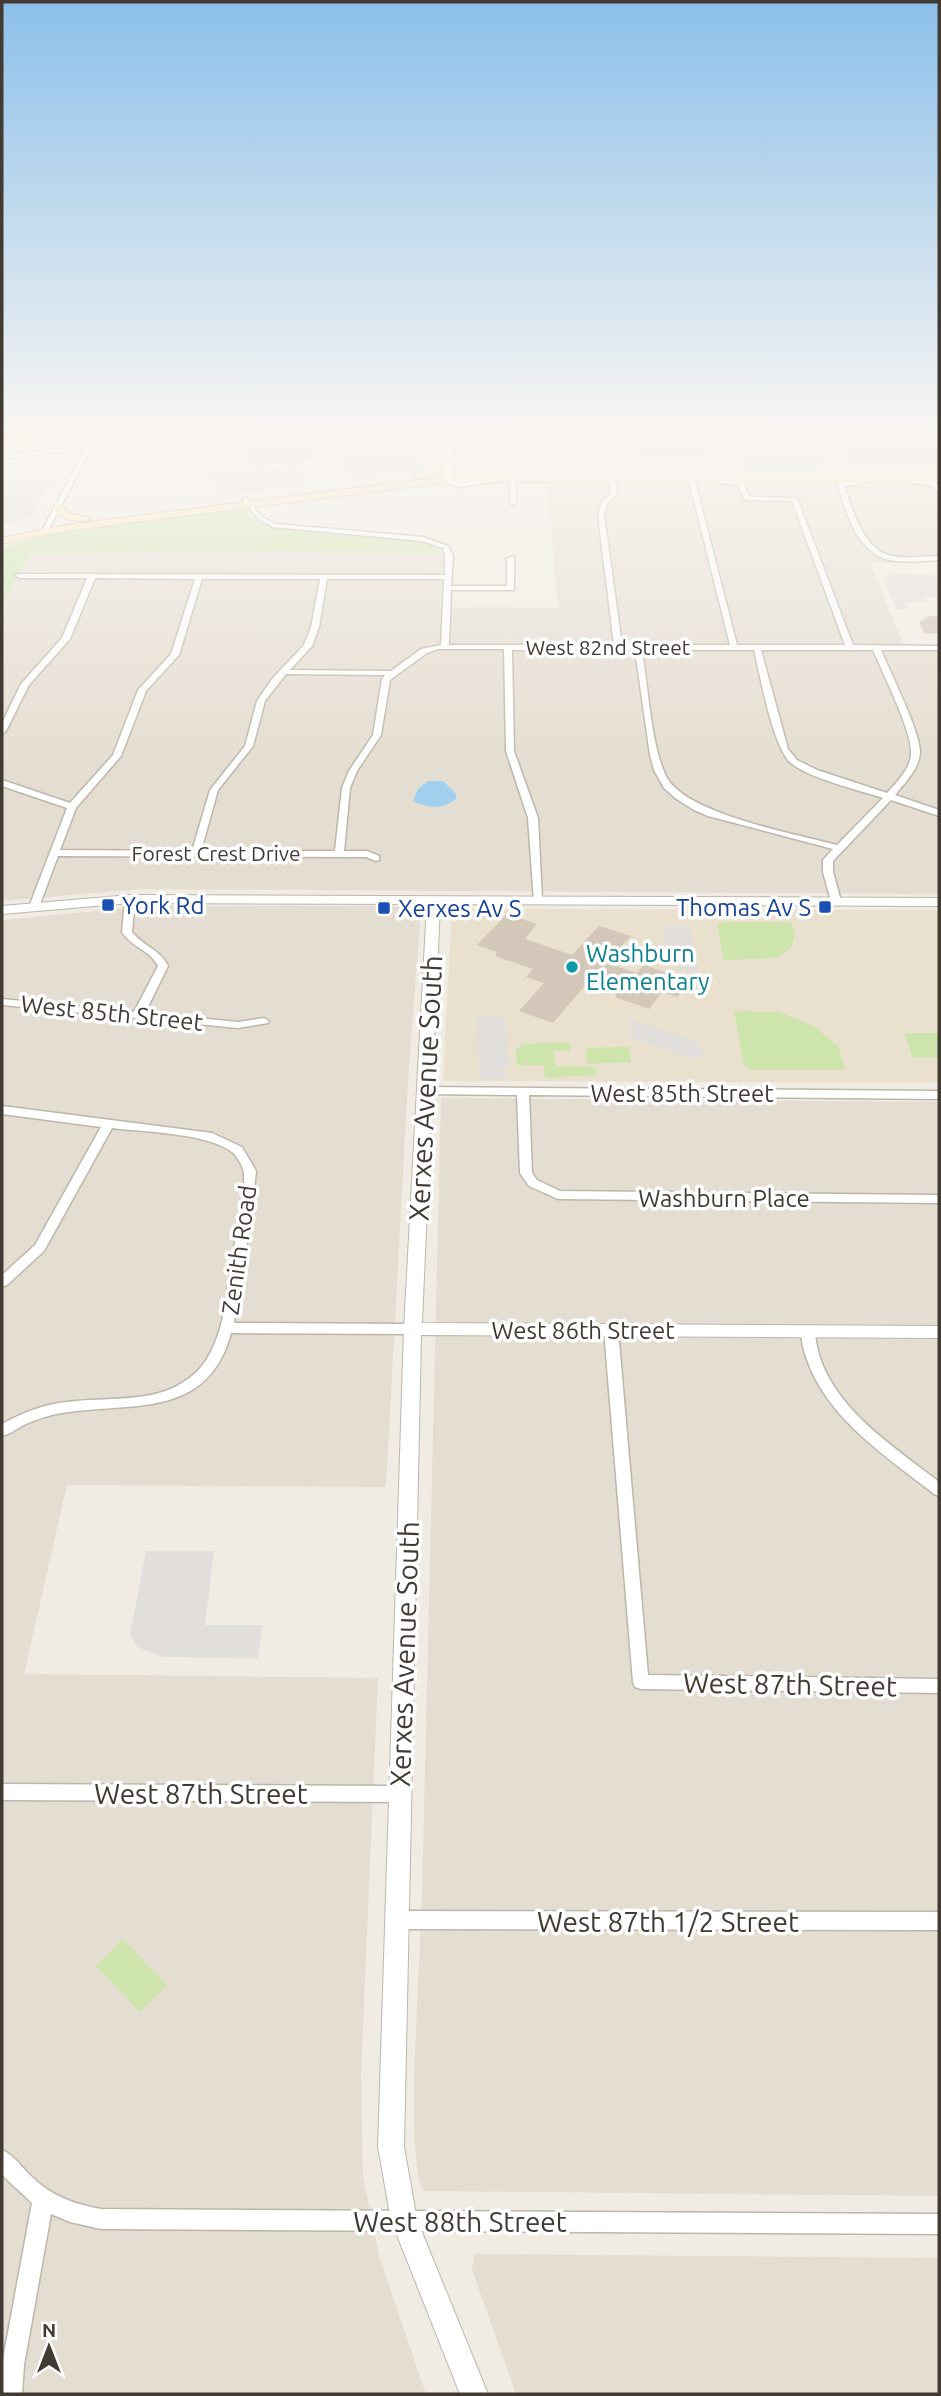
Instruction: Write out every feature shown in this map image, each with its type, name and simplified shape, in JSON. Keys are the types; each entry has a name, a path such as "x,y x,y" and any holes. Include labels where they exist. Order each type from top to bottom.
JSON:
{"street":[{"path":"444,548 449,551 445,647"},
{"path":"605,548 618,647"},
{"path":"709,548 734,648"},
{"path":"814,548 850,648"},
{"path":"873,548 878,553 895,558 939,558"},
{"path":"448,589 511,588 512,558"},
{"path":"20,576 449,577"},
{"path":"2,731 25,684 66,639 92,576"},
{"path":"34,907 72,807 117,756 142,690 175,654 199,576"},
{"path":"196,853 214,790 249,746 261,701 305,651 312,637 324,577"},
{"name":"West 82nd Street","path":"393,673 424,651 445,647 939,648"},
{"path":"508,647 510,751 533,818 537,900"},
{"path":"638,647 657,767 668,788 693,806 711,814 838,848"},
{"path":"757,648 787,755 802,768 939,813"},
{"path":"836,901 827,866 838,848 912,770 916,752 876,648"},
{"path":"284,672 393,673"},
{"path":"339,854 349,779 377,735 386,678 393,673"},
{"path":"2,783 72,807"},
{"name":"Forest Crest Drive","path":"55,853 367,854 376,858"},
{"path":"2,910 130,899 939,902"},
{"path":"130,899 127,932 136,942 154,951 163,965 161,974 138,1015"},
{"name":"Xerxes Avenue South","path":"434,900 414,1329 391,2147 404,2220 474,2394"},
{"path":"160,958 174,954"},
{"name":"West 85th Street","path":"2,1002 238,1025 264,1021"},
{"name":"West 85th Street","path":"425,1091 939,1095"},
{"name":"Washburn Place","path":"523,1091 524,1163 533,1183 558,1195 939,1199"},
{"name":"Zenith Road","path":"2,1110 212,1137 226,1142 246,1160 250,1171 228,1328 219,1356 208,1371 173,1394 128,1403 64,1405 40,1411 2,1431"},
{"path":"2,1282 40,1248 109,1123"},
{"name":"West 86th Street","path":"228,1328 939,1332"},
{"path":"611,1330 641,1682"},
{"path":"807,1331 816,1370 846,1412 939,1489"},
{"name":"West 87th Street","path":"641,1682 939,1686"},
{"name":"West 87th Street","path":"2,1792 400,1794"},
{"name":"West 87th 1/2 Street","path":"396,1920 939,1921"},
{"name":"West 88th Street","path":"2,2160 25,2188 43,2200 73,2214 101,2219 939,2224"},
{"path":"11,2394 13,2365 43,2200"}],"shaded area":[{"path":"553,548 939,548 939,562 870,563 906,651 939,651 939,894 141,889 2,901 2,605 30,554 215,551 443,554 440,607 558,608"},
{"path":"889,574 939,575 939,597 925,597 926,601 905,603 908,609 897,609 883,578 890,577"},
{"path":"150,906 407,906 421,909 408,1081 386,1487 67,1485 24,1674 378,1678 361,2074 363,2177 380,2259 426,2394 2,2394 2,920"},
{"path":"452,909 939,910 939,1083 443,1081"},
{"path":"663,926 690,926 699,973 677,970 676,958 668,958"},
{"path":"476,1016 504,1018 509,1067 500,1068 510,1078 480,1079"},
{"path":"627,1018 697,1041 704,1055 690,1058 629,1037 633,1032"},
{"path":"441,1098 939,1102 939,2196 423,2191 418,2176 414,2131 414,2074 422,1895"},
{"path":"146,1551 214,1551 205,1625 262,1625 258,1658 163,1657 137,1647 130,1635"},
{"path":"474,2254 939,2258 939,2394 516,2394 472,2270"}],"green space":[{"path":"2,548 438,548 443,554 215,551 30,554 2,605"},
{"path":"722,922 791,922 795,934 791,948 776,958 724,960 717,925"},
{"path":"734,1011 779,1012 814,1026 838,1046 845,1070 753,1070 744,1065"},
{"path":"905,1033 939,1033 939,1057 912,1057"},
{"path":"570,1043 570,1050 553,1051 555,1066 592,1067 597,1070 597,1075 545,1078 544,1065 517,1065 516,1050 522,1044"},
{"path":"629,1047 631,1062 587,1064 586,1048"},
{"path":"123,1939 167,1985 140,2012 96,1966"}],"water":[{"path":"428,781 443,781 456,794 456,799 435,807 413,801 418,789"}],"building":[{"path":"930,616 939,616 939,633 925,634 919,622"},
{"name":"Washburn Elementary","path":"507,914 537,924 525,939 572,955 599,926 631,936 606,963 637,973 644,965 685,979 683,982 687,984 677,997 662,992 649,1009 615,997 619,992 589,981 553,1023 519,1011 544,983 526,977 533,969 495,956 497,952 477,945"}],"place":[{"name":"York Rd","path":"108,905"},
{"name":"Thomas Av S","path":"825,907"},
{"name":"Xerxes Av S","path":"384,908"},
{"name":"Washburn Elementary","path":"572,967"}]}
